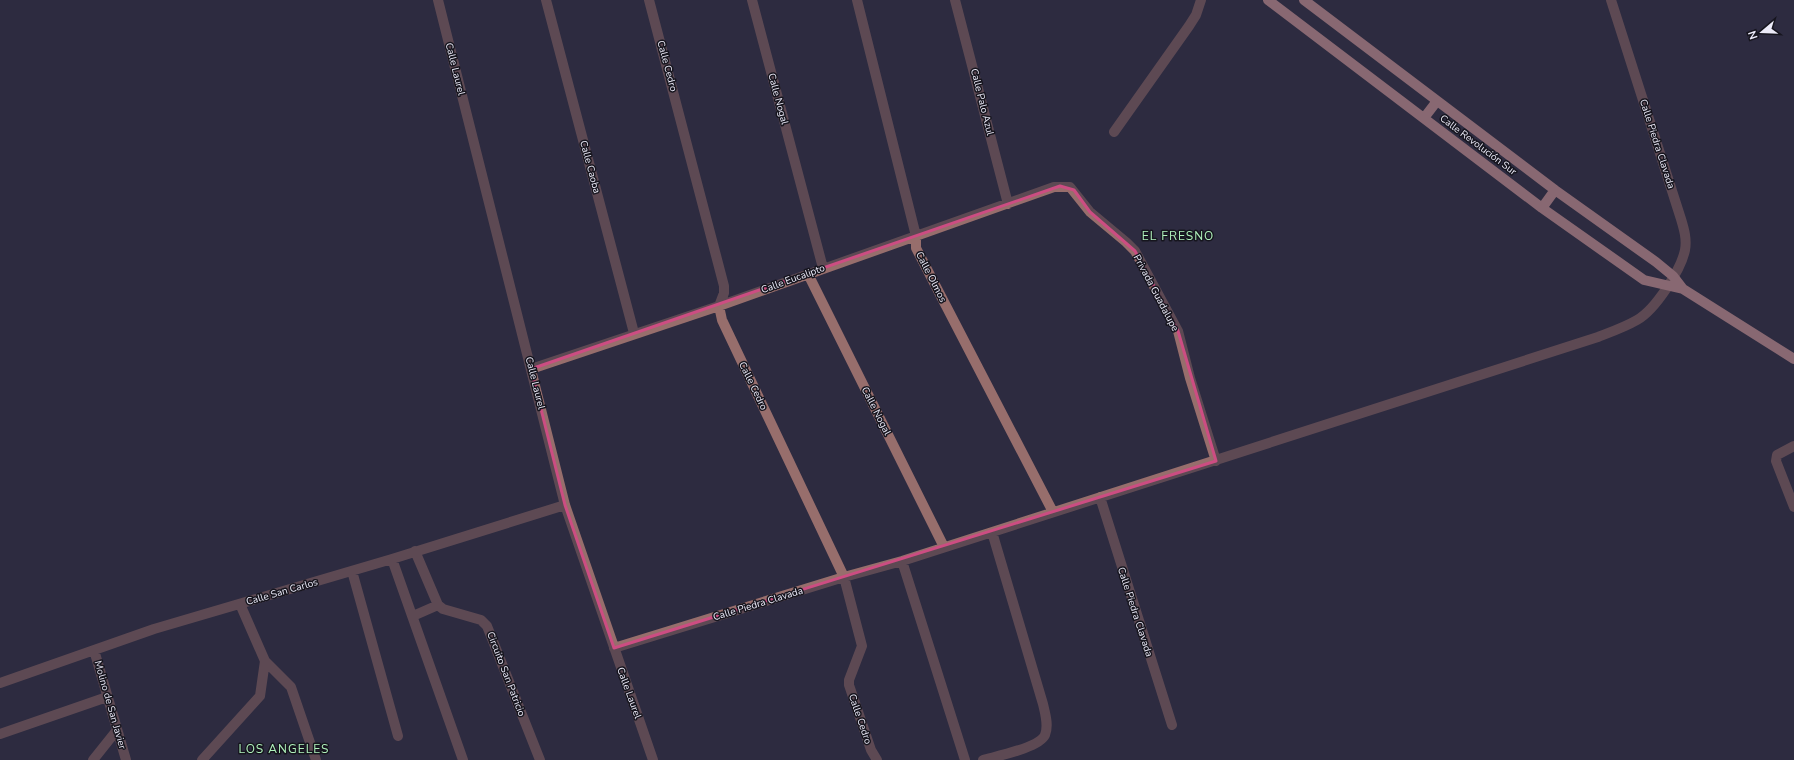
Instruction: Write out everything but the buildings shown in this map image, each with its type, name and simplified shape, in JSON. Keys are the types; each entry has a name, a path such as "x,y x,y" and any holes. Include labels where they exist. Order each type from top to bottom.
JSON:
{"main road":[{"name":"Calle Revolución Sur","path":"1268,0 1542,208 1644,280 1683,290 1794,359"},
{"name":"Calle Revolución Sur","path":"1304,0 1555,190 1656,262 1673,276 1683,290"},
{"path":"1424,118 1437,101"},
{"path":"1542,208 1555,190"}],"street":[{"name":"Calle Laurel","path":"438,0 565,505 653,760"},
{"name":"Calle Caoba","path":"546,0 634,333"},
{"name":"Calle Cedro","path":"649,0 724,286 724,292 719,306 728,334 844,577 862,646 849,680 849,686 871,750 877,760"},
{"name":"Calle Nogal","path":"752,0 823,268"},
{"name":"Calle Olmos","path":"857,0 916,236 916,248 1053,512"},
{"name":"Calle Palo Azul","path":"956,0 1008,204"},
{"path":"1114,132 1189,26 1201,0"},
{"name":"Calle Piedra Clavada","path":"614,648 844,577 902,561 1216,461 1617,330 1638,320 1652,308 1682,262 1685,250 1684,231 1611,0"},
{"name":"Calle Eucalipto","path":"531,369 634,333 719,306 1054,187"},
{"name":"Privada Guadalupe","path":"1054,187 1070,187 1090,212 1135,251 1178,331 1190,378 1216,461"},
{"name":"Calle Nogal","path":"808,274 944,547"},
{"path":"1794,446 1777,455 1776,461 1794,507"},
{"name":"Calle Piedra Clavada","path":"1100,498 1172,726"},
{"name":"Calle San Carlos","path":"0,683 154,629 392,559 565,505"},
{"path":"983,760 1036,744 1045,735 1047,727 1043,704 992,532"},
{"path":"413,616 438,605 415,551"},
{"path":"392,559 463,760"},
{"path":"902,561 964,760"},
{"path":"352,571 398,736"},
{"path":"240,604 265,661 291,687 316,760"},
{"name":"Circuito San Patricio","path":"438,605 443,609 481,620 487,626 540,760"},
{"name":"Molino de San Javier","path":"94,650 126,760"},
{"path":"202,760 260,696 265,661"},
{"path":"0,734 107,696"},
{"path":"93,760 117,730"}],"highlighted area":[{"path":"1060,186 1074,190 1090,212 1135,251 1178,331 1216,461 614,648 565,505 531,369"}],"district":[{"name":"EL FRESNO","path":"1178,236"},
{"name":"LOS ANGELES","path":"284,749"}]}
